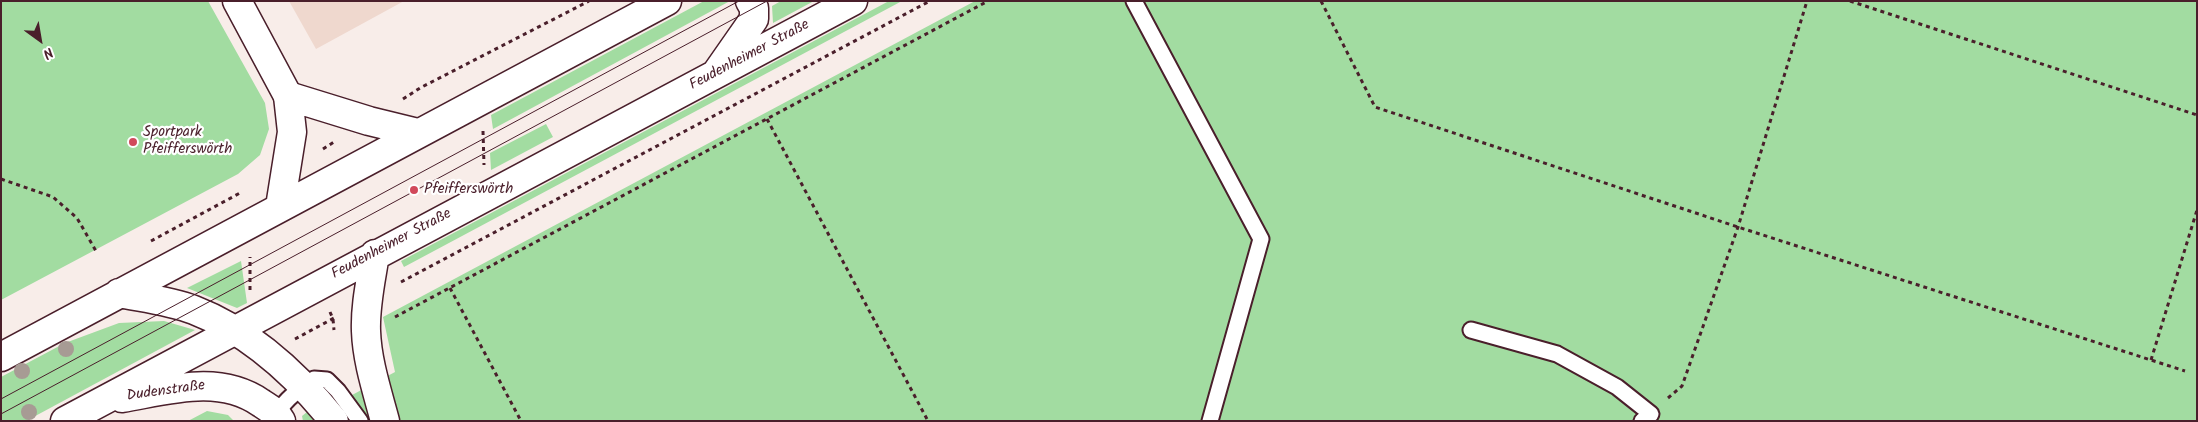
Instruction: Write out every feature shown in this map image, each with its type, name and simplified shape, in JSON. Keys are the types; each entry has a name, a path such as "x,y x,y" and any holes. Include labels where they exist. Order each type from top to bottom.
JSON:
{"main road":[{"path":"236,1 288,96 292,132 280,207"},
{"path":"1,357 667,1"},
{"path":"714,75 754,19 754,8 750,1"},
{"name":"Feudenheimer Straße","path":"64,421 854,1"},
{"path":"288,96 369,121 418,133"},
{"path":"375,254 368,300 366,330 370,362 385,421"},
{"path":"119,293 176,304 194,310 236,330 269,353 303,386 334,421"},
{"name":"Dudenstraße","path":"101,401 191,386 216,386 251,396 277,418"}],"lane":[{"path":"1134,1 1260,239 1210,421"},
{"path":"1471,330 1557,354 1617,387 1647,417"},
{"path":"277,418 303,386 314,379 327,380 338,391 360,421"}],"path":[{"path":"269,353 930,1"},
{"path":"392,318 988,1"},
{"path":"1320,1 1375,107 1738,227 2185,371"},
{"path":"1647,417 1682,386 1738,227 1807,1"},
{"path":"1850,1 2197,115"},
{"path":"767,119 928,421"},
{"path":"483,128 484,166"},
{"path":"1,179 53,197 77,218 96,251"},
{"path":"2151,360 2197,210"},
{"path":"250,253 250,294"},
{"path":"450,288 521,421"}],"shaded area":[{"path":"289,1 404,1 316,49"}],"green space":[{"name":"Sportpark Pfeifferswörth","path":"1,1 208,1 265,103 269,129 260,155 238,174 1,300"},
{"path":"704,1 730,1 493,129 491,115"},
{"path":"781,1 814,1 773,23 772,6"},
{"path":"889,1 902,1 404,267 401,261"},
{"path":"975,1 2197,1 2197,421 303,421 302,416 307,412 311,417 395,372 383,317"},
{"path":"546,124 553,137 491,170 490,153"},
{"path":"241,261 247,303 237,308 187,288"},
{"path":"164,321 195,330 26,421 1,421 1,377 65,343 119,323"},
{"path":"207,411 228,415 234,421 188,421"}],"tram line":[{"path":"1,399 739,1"},
{"path":"1,414 767,1"}],"place":[{"name":"Sportpark Pfeifferswörth","path":"133,142"},
{"name":"Pfeifferswörth","path":"414,190"}]}
